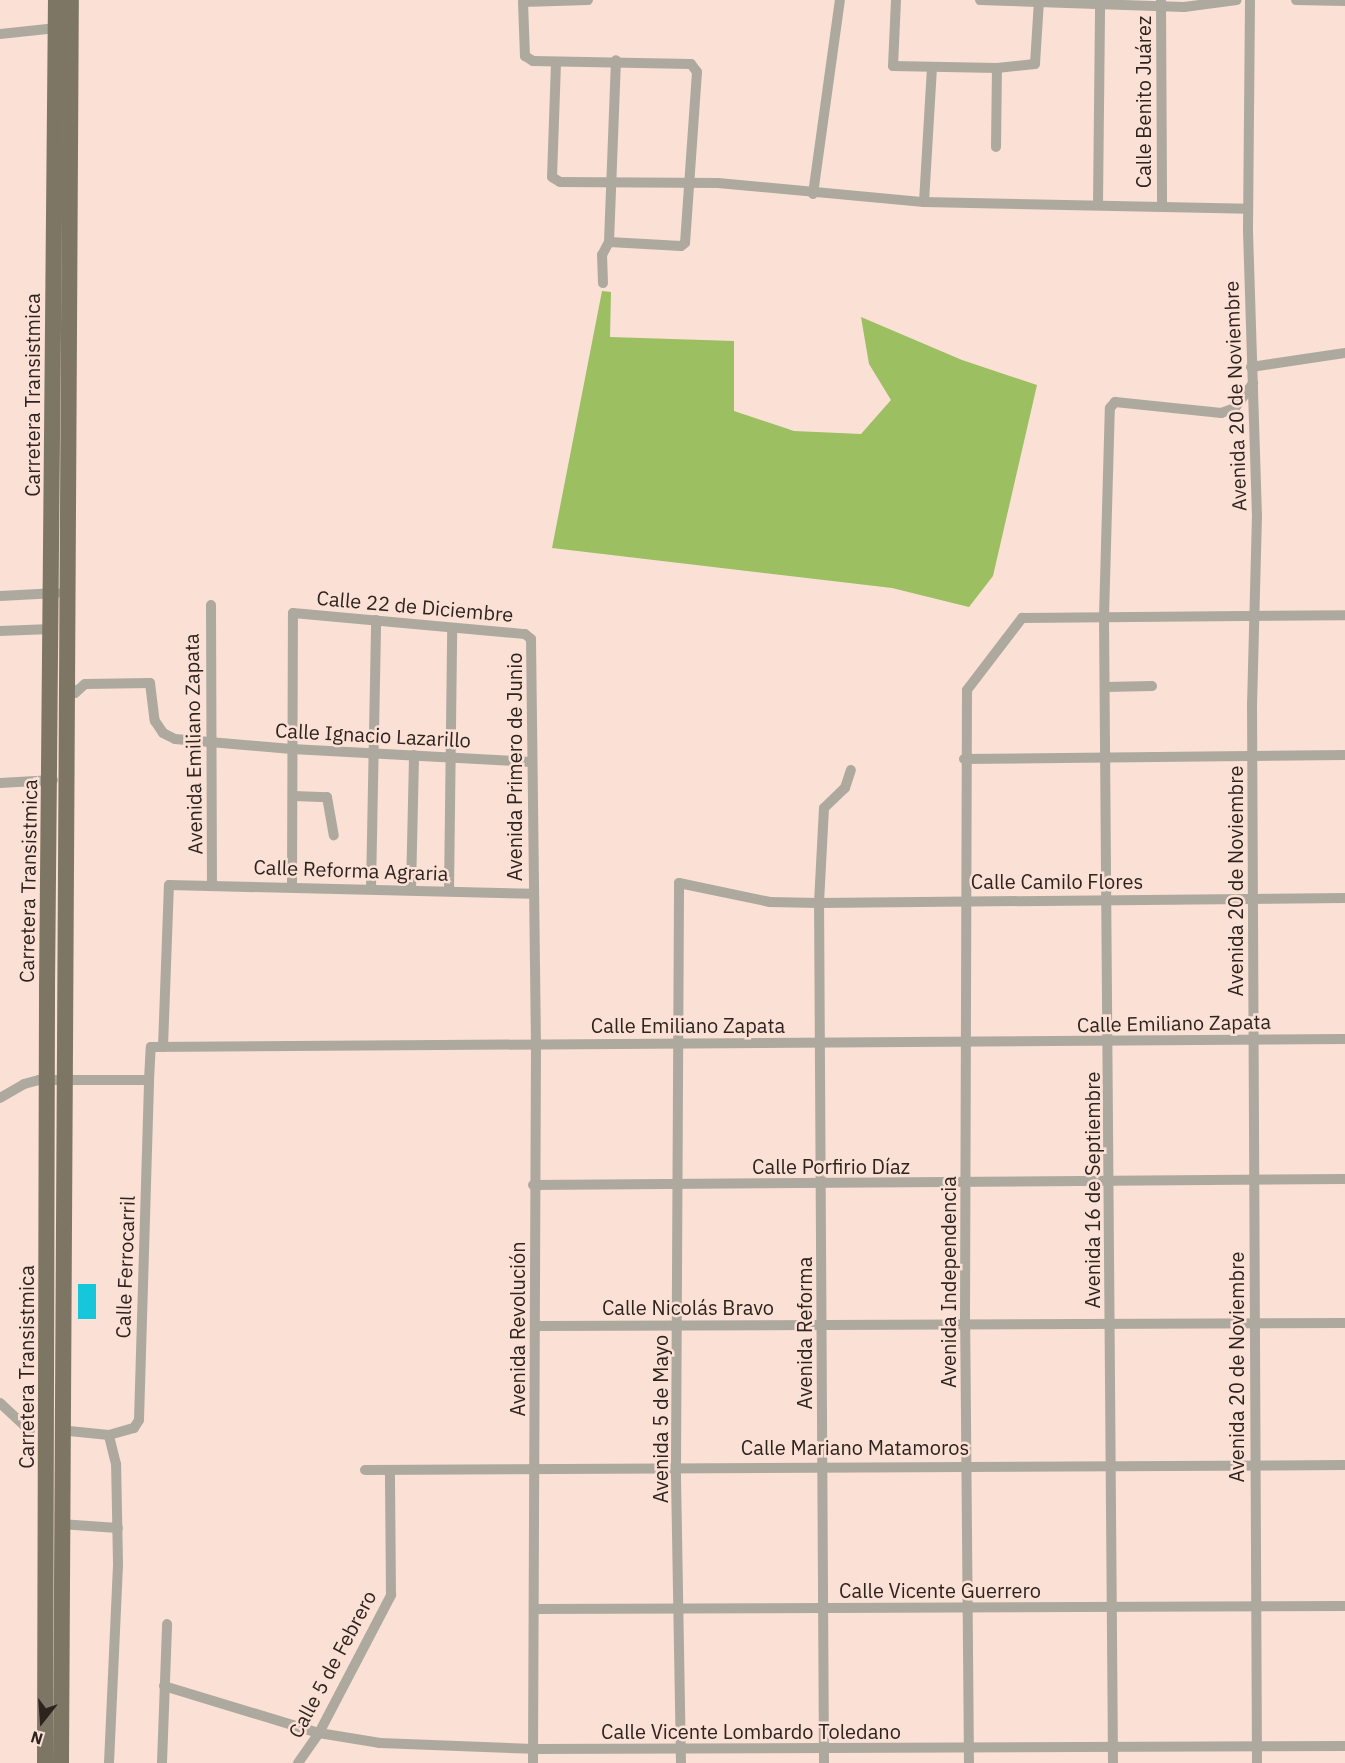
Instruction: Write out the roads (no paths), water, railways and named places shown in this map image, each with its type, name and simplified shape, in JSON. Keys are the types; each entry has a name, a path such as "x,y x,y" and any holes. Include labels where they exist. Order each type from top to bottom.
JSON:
{"main road":[{"name":"Carretera Transistmica","path":"56,0 54,593 61,618 60,660 66,679 47,988 51,996 55,1079 63,1159 61,1763"},
{"name":"Carretera Transistmica","path":"45,1763 58,780 48,629 54,593 71,0"}],"street":[{"path":"588,0 522,1 525,57 556,63 616,60 691,64 697,72 686,243 681,246 609,242"},
{"path":"813,194 840,0"},
{"path":"896,0 893,66 932,68 997,68 1035,64 1039,0"},
{"path":"980,0 1161,3 1237,0"},
{"name":"Avenida 20 de Noviembre","path":"1250,0 1248,208 1257,515 1252,617 1254,901 1252,1325 1257,1763"},
{"path":"1296,0 1345,1"},
{"path":"1098,204 1100,2"},
{"name":"Calle Benito Juárez","path":"1161,3 1162,205"},
{"path":"0,34 57,28"},
{"path":"603,283 602,255 609,242 616,60"},
{"path":"556,63 552,177 560,182 691,182 924,202 1248,208"},
{"path":"924,202 932,68"},
{"path":"996,147 997,68"},
{"path":"1251,367 1345,353"},
{"name":"Avenida 16 de Septiembre","path":"1113,1763 1108,757 1104,617 1110,408 1115,402 1221,413 1235,408 1253,383"},
{"path":"0,596 54,593"},
{"name":"Avenida Emiliano Zapata","path":"211,605 212,884"},
{"name":"Calle 22 de Diciembre","path":"292,749 293,613 525,634 531,639"},
{"path":"1104,617 1345,615"},
{"name":"Avenida Independencia","path":"969,1763 965,1322 967,1041 964,759 967,690 1022,618 1104,617"},
{"path":"371,889 376,620"},
{"path":"449,891 453,757 452,627"},
{"path":"0,632 48,629"},
{"name":"Avenida Primero de Junio","path":"531,639 532,894"},
{"name":"Calle Ignacio Lazarillo","path":"66,679 75,693 85,684 150,683 154,721 163,733 175,739 292,749 532,762"},
{"path":"1105,687 1152,686"},
{"path":"292,749 294,796 292,885"},
{"path":"411,890 414,755"},
{"path":"964,759 1345,755"},
{"name":"Avenida Reforma","path":"824,1763 821,1466 823,1042 819,903 824,808 845,788 850,770"},
{"path":"0,783 58,780"},
{"path":"294,796 327,797 334,835"},
{"name":"Calle Camilo Flores","path":"677,968 679,883 770,902 1254,901 1345,898"},
{"name":"Calle Reforma Agraria","path":"163,1047 169,885 292,885 532,894"},
{"name":"Avenida Revolución","path":"532,894 536,1044 533,1185 536,1326 533,1763"},
{"name":"Avenida 5 de Mayo","path":"677,968 676,1465 681,1610 681,1763"},
{"name":"Calle Emiliano Zapata","path":"163,1047 1345,1039"},
{"path":"0,1098 24,1084 55,1079 149,1080 150,1048 163,1047"},
{"name":"Calle Ferrocarril","path":"69,1431 109,1435 134,1428 139,1420 149,1080"},
{"name":"Calle Porfirio Díaz","path":"533,1185 966,1184 1345,1179"},
{"name":"Calle Nicolás Bravo","path":"536,1326 677,1323 822,1326 965,1322 1252,1325 1345,1323"},
{"path":"0,1403 30,1431"},
{"path":"109,1435 115,1450 118,1528 109,1763"},
{"name":"Calle Mariano Matamoros","path":"365,1470 390,1472 676,1465 1345,1465"},
{"name":"Calle 5 de Febrero","path":"298,1763 319,1733 391,1594 390,1472"},
{"path":"60,1524 118,1528"},
{"name":"Calle Vicente Guerrero","path":"534,1609 1345,1606"},
{"path":"162,1763 167,1624"},
{"name":"Calle Vicente Lombardo Toledano","path":"164,1686 319,1733 380,1743 533,1749 1345,1746"}],"water":[{"path":"78,1284 96,1284 96,1319 78,1319"}]}
